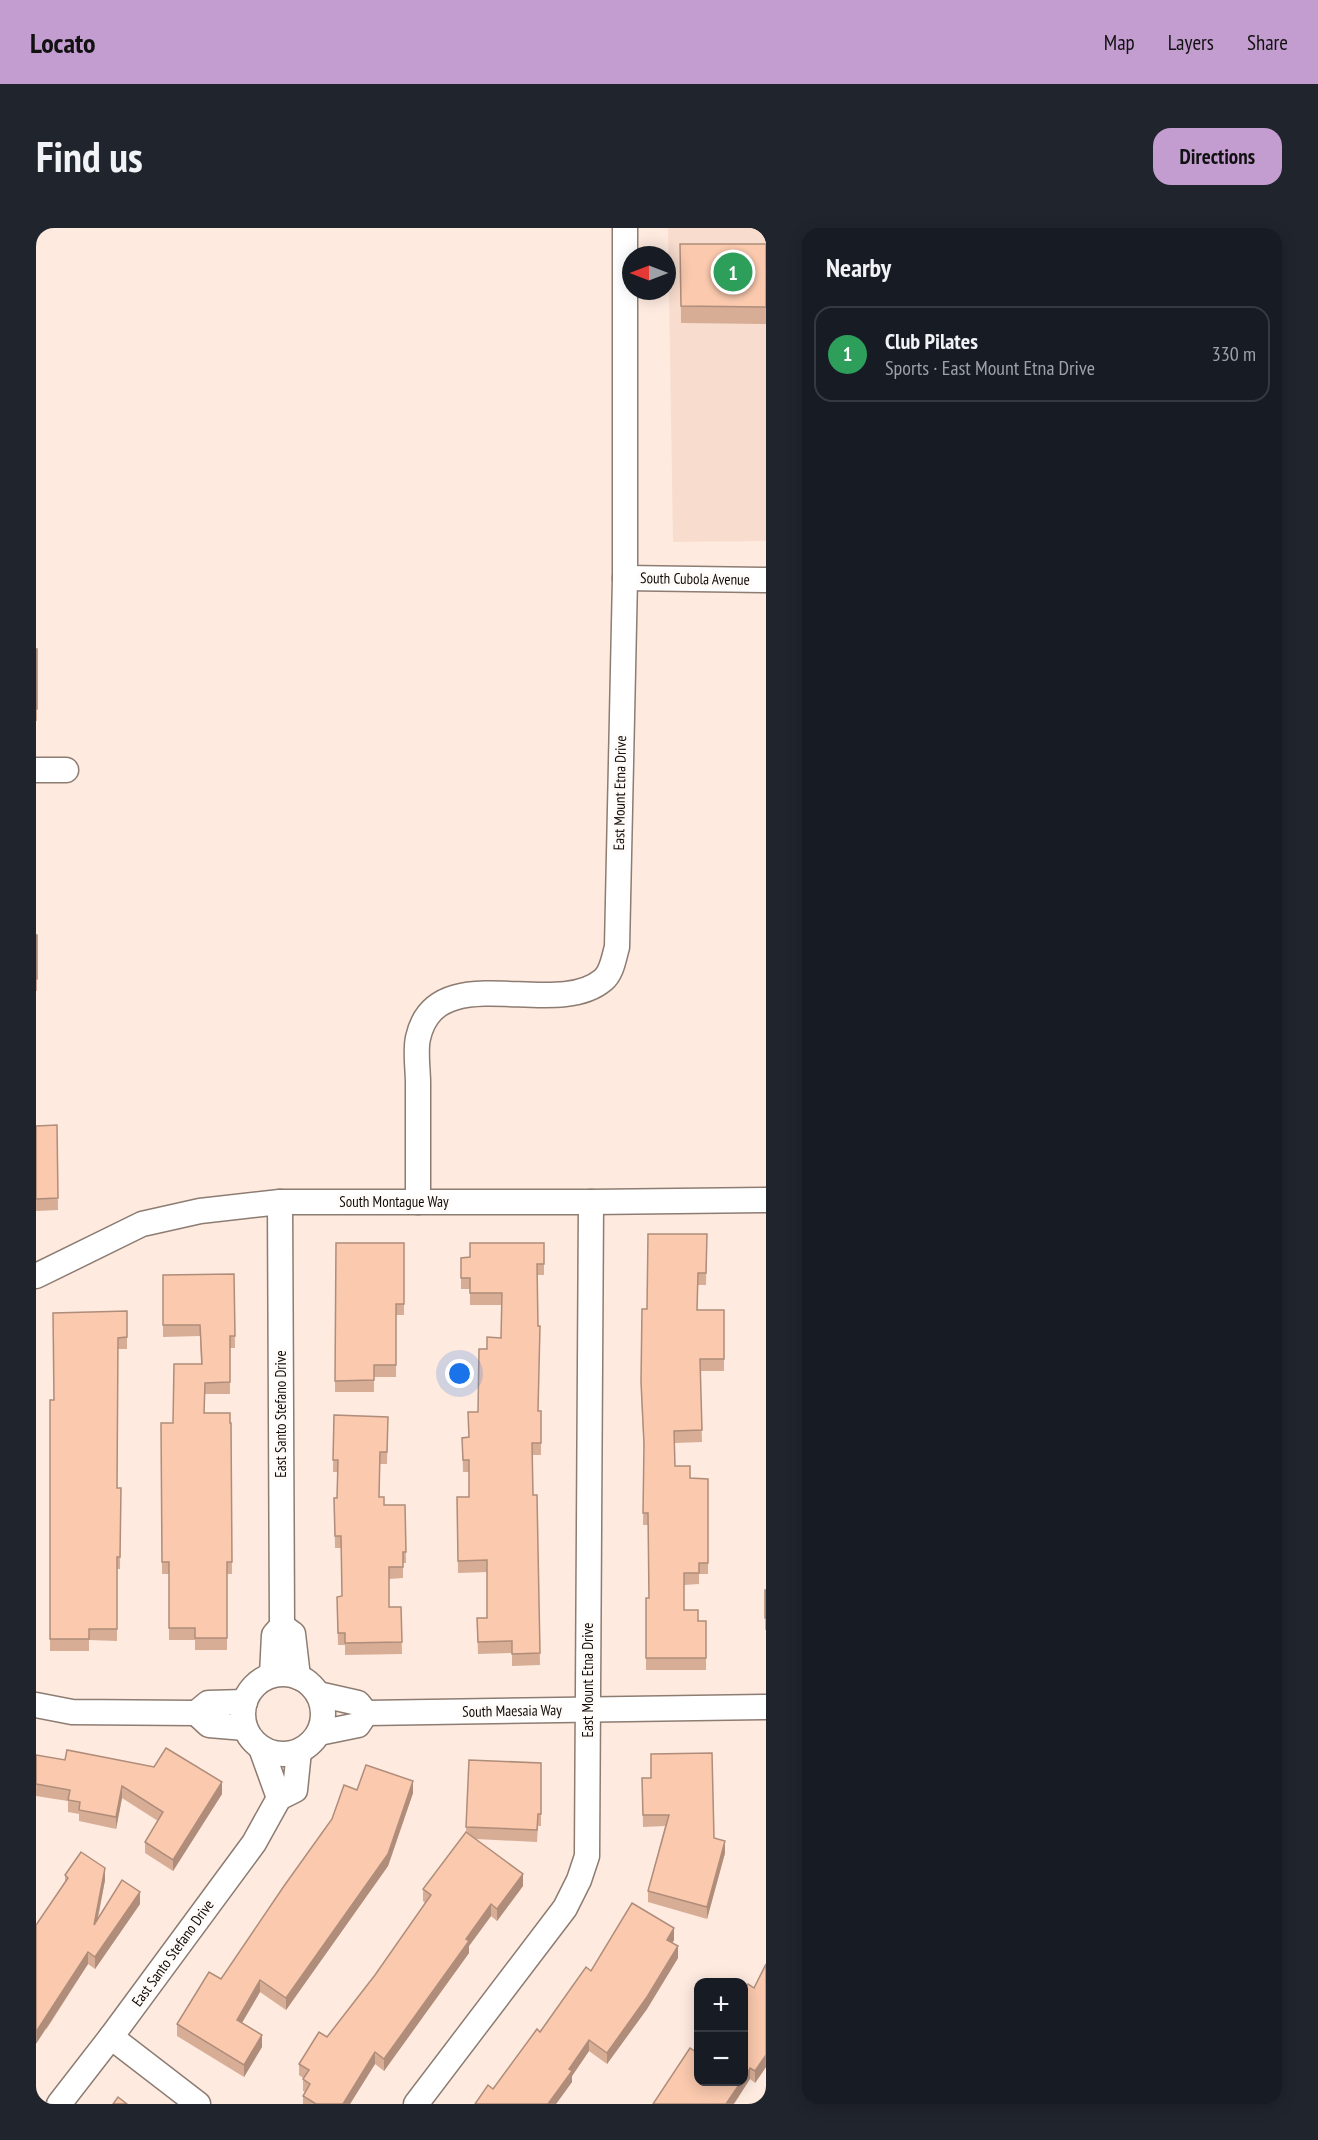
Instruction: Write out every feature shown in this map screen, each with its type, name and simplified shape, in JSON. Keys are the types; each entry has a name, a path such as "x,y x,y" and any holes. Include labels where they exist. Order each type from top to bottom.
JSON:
{"street":[{"name":"East Mount Etna Drive","path":"418,1202 418,1038 429,1011 449,999 470,994 571,994 589,988 605,979 617,947 625,578 625,228"},
{"name":"South Cubola Avenue","path":"625,578 766,580"},
{"path":"36,770 66,770"},
{"name":"South Montague Way","path":"36,1276 142,1224 200,1211 280,1202 766,1200"},
{"name":"East Santo Stefano Drive","path":"272,1676 274,1635 282,1626 280,1202"},
{"name":"East Mount Etna Drive","path":"417,2104 565,1908 579,1880 587,1856 591,1202"},
{"name":"East Santo Stefano Drive","path":"282,1626 293,1634 298,1677"},
{"path":"285,1674 298,1677 318,1694 323,1720 319,1733 299,1752 286,1755 273,1754 261,1748 251,1739 245,1728 243,1715 245,1702 251,1690 260,1681 285,1674"},
{"path":"318,1694 358,1703 366,1713 358,1725 319,1733"},
{"path":"36,1705 72,1712 196,1713 208,1703 245,1702"},
{"name":"South Maesaia Way","path":"366,1713 766,1707"},
{"path":"196,1713 209,1725 245,1728"},
{"path":"261,1748 279,1798"},
{"name":"East Santo Stefano Drive","path":"59,2104 254,1843 279,1798 295,1790 299,1752"},
{"path":"111,2037 198,2104"}],"shaded area":[{"path":"668,228 766,228 766,541 673,542 669,300 676,300 676,246 668,246"}],"building":[{"path":"680,244 766,244 766,307 681,306"},
{"path":"37,649 37,709 36,709"},
{"path":"37,935 37,979 36,979"},
{"path":"57,1125 58,1198 36,1199 36,1126"},
{"path":"648,1234 707,1234 706,1273 698,1273 697,1310 724,1310 724,1359 700,1359 702,1430 674,1431 675,1466 690,1466 690,1478 708,1479 708,1563 699,1563 699,1573 684,1573 684,1610 698,1610 698,1621 706,1621 706,1658 646,1658 646,1598 649,1598 648,1513 643,1513 644,1444 641,1382 642,1309 647,1309"},
{"path":"336,1243 404,1243 404,1304 396,1304 396,1365 374,1365 374,1380 335,1381"},
{"path":"470,1243 544,1243 544,1264 537,1264 538,1326 540,1326 538,1411 541,1411 541,1443 532,1443 533,1495 537,1495 540,1653 512,1654 512,1641 478,1642 477,1618 487,1618 487,1560 458,1561 457,1497 469,1497 469,1460 463,1460 462,1438 469,1437 468,1412 478,1412 479,1349 487,1349 487,1337 501,1338 502,1293 470,1293 470,1278 461,1278 461,1258 470,1257"},
{"path":"234,1274 235,1336 230,1336 230,1382 205,1383 204,1413 230,1413 232,1562 227,1562 227,1638 195,1638 195,1628 169,1628 169,1562 162,1562 161,1423 173,1423 174,1364 202,1364 200,1325 163,1325 163,1275"},
{"path":"127,1311 127,1337 118,1338 117,1488 121,1488 120,1557 117,1557 117,1629 89,1629 89,1639 50,1639 50,1400 54,1400 53,1313"},
{"path":"334,1415 388,1417 387,1452 380,1452 379,1497 384,1497 384,1505 405,1505 406,1552 403,1552 403,1567 389,1567 389,1607 401,1607 402,1642 345,1643 345,1633 338,1633 337,1597 342,1596 341,1536 335,1536 334,1498 337,1498 338,1460 333,1460"},
{"path":"766,1590 766,1618 765,1618"},
{"path":"166,1748 222,1782 173,1860 145,1842 163,1812 122,1786 116,1817 79,1810 80,1802 68,1800 70,1790 36,1784 36,1755 65,1760 67,1750 154,1767"},
{"path":"712,1753 714,1838 725,1841 707,1907 648,1891 669,1815 643,1815 642,1778 651,1778 651,1754"},
{"path":"469,1760 541,1763 541,1814 538,1814 537,1830 466,1827"},
{"path":"366,1765 413,1781 388,1854 286,1998 260,1980 237,2020 262,2035 244,2065 177,2024 209,1972 221,1979 332,1819 344,1785 357,1790"},
{"path":"466,1832 523,1874 497,1909 491,1904 466,1939 469,1941 384,2059 375,2052 343,2104 316,2104 303,2096 310,2084 303,2079 309,2070 299,2064 319,2032 327,2037 375,1975 431,1895 423,1889"},
{"path":"81,1852 105,1868 94,1925 122,1880 140,1892 95,1957 88,1952 36,2032 36,1925 68,1878 65,1875"},
{"path":"632,1903 674,1928 667,1940 678,1946 647,1997 607,2053 589,2040 569,2069 572,2071 548,2104 475,2104 488,2085 493,2089 537,2029 540,2032 586,1967 591,1971"},
{"path":"766,1964 766,2055 755,2071 750,2068 748,2071 748,1984 754,1988"},
{"path":"690,2048 694,2051 694,2086 738,2086 726,2104 653,2104"},
{"path":"118,2097 127,2104 113,2104"}],"place":[{"name":"Club Pilates","path":"733,272"}]}
